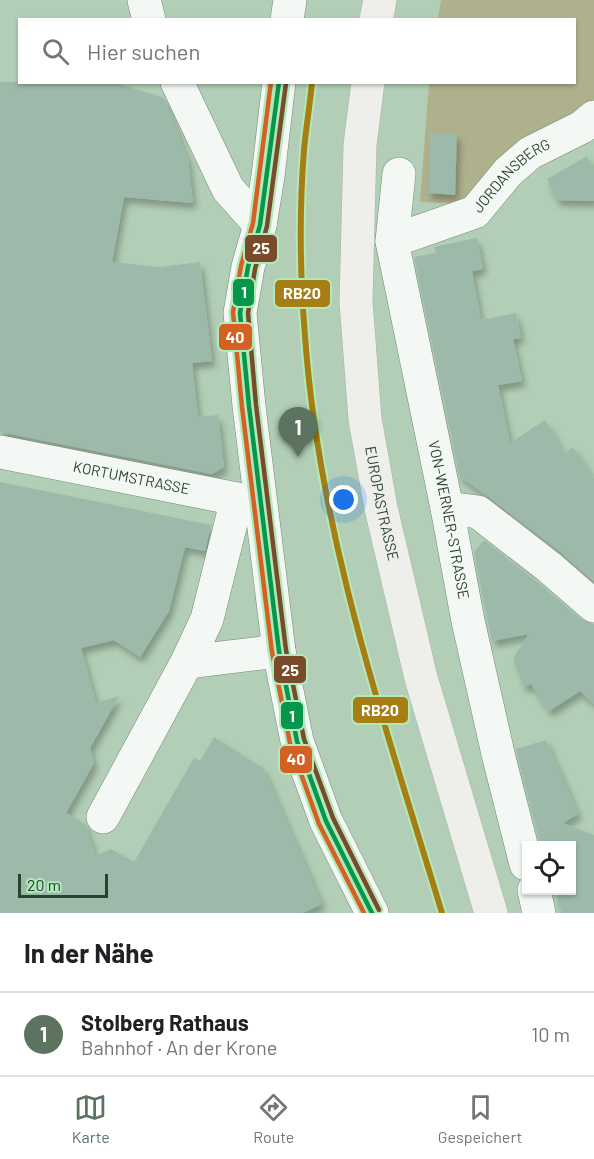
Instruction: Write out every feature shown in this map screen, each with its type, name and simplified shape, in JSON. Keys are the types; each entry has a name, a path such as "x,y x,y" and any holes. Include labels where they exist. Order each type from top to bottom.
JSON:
{"main road":[{"path":"376,18 380,0"},
{"name":"EUROPASTRASSE","path":"368,84 360,145 356,302 365,419 381,508 422,678 491,913"}],"street":[{"path":"144,0 148,18"},
{"path":"287,18 290,0"},
{"path":"178,84 228,189 260,225"},
{"path":"279,84 260,225 248,267 240,313 249,501 297,741 322,811 345,863 372,913"},
{"name":"JORDANSBERG","path":"392,241 475,213 508,172 530,153 582,127 594,117"},
{"name":"VON-WERNER-STRASSE","path":"399,174 392,241 458,571 496,747 522,848"},
{"name":"KORTUMSTRASSE","path":"0,452 249,501"},
{"path":"104,817 187,662 207,619 249,501"},
{"path":"447,508 478,512 549,567 594,606"},
{"path":"187,662 279,651"},
{"path":"535,895 540,913"}],"green space":[{"path":"441,0 594,0 594,102 467,204 420,202 429,84 576,84 576,18 438,18"}],"building":[{"path":"0,82 119,84 164,98 188,160 193,203 124,197 112,262 160,267 200,262 212,361 192,363 198,417 218,415 224,467 212,474 0,432"},
{"path":"430,133 457,134 455,195 428,193"},
{"path":"587,156 594,171 594,201 557,200 547,179"},
{"path":"477,238 483,269 472,271 481,320 516,313 521,338 513,339 522,381 498,385 510,443 545,420 565,453 573,447 594,478 594,581 561,552 460,477 414,257 436,253 434,247"},
{"path":"0,482 211,525 205,551 185,547 169,611 140,657 114,640 81,648 96,703 119,696 90,748 94,763 66,813 85,824 95,856 111,849 134,862 194,758 200,761 214,737 263,768 322,904 303,913 0,913"},
{"path":"484,540 582,620 594,624 594,704 580,691 549,711 531,684 524,687 513,658 529,634 492,641 474,552"},
{"path":"546,740 578,814 563,823 594,835 594,913 562,913 556,895 576,895 576,841 540,841 516,749"}],"transit line":[{"name":"40","path":"271,84 253,223 241,266 233,312 242,407 272,652 290,743 319,824 364,913"},
{"name":"1","path":"279,84 260,225 248,267 240,313 249,406 279,651 297,741 326,821 372,913"},
{"name":"25","path":"286,84 267,226 255,269 248,313 256,405 286,650 304,739 333,818 379,910"},
{"name":"RB20","path":"312,84 301,196 303,313 313,410 324,484 357,628 442,913"}],"place":[{"name":"Stolberg Rathaus","path":"298,457"}]}
